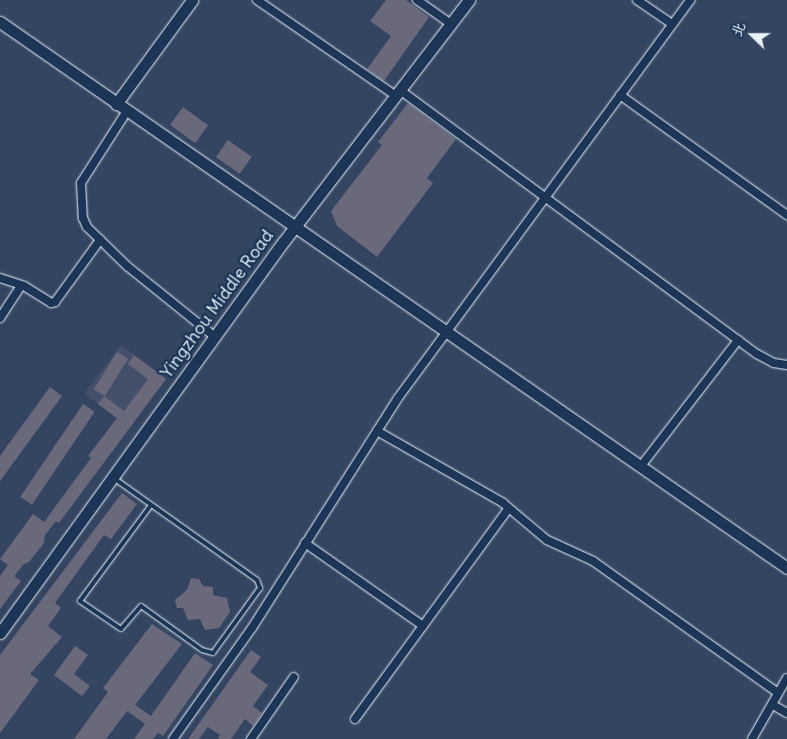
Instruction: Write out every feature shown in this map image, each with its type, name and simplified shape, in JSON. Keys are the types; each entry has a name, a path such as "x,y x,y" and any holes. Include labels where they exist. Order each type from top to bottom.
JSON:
{"street":[{"path":"257,0 398,93 738,340 774,363 787,365"},
{"path":"417,0 450,24"},
{"name":"Yingzhou Middle Road","path":"0,633 294,228 469,0"},
{"path":"637,0 672,24"},
{"path":"173,739 252,628 377,431 446,333 690,0"},
{"path":"116,104 189,1"},
{"path":"0,22 294,228 787,568"},
{"path":"620,95 787,214"},
{"path":"126,111 81,183 83,218 100,240 215,336"},
{"path":"0,278 21,286 51,303 55,302 100,240"},
{"path":"0,318 21,286"},
{"path":"641,466 738,340"},
{"path":"377,431 509,508 542,537 593,561 778,693"},
{"path":"355,719 509,508"},
{"path":"305,544 423,626"},
{"path":"251,739 294,677"},
{"path":"752,739 787,678"},
{"path":"773,705 787,713"}],"lane":[{"path":"113,477 257,580 259,585 213,652 202,650 141,606 121,629 80,601 151,505"}],"shaded area":[{"path":"121,345 166,379 129,427 84,394"}],"building":[{"path":"386,0 406,0 429,17 384,81 367,69 391,36 370,21"},
{"path":"408,103 456,139 427,178 433,183 377,257 337,226 331,211 382,145 378,142"},
{"path":"183,107 208,125 195,143 170,125"},
{"path":"228,140 252,157 240,174 216,157"},
{"path":"117,352 128,359 105,396 94,389"},
{"path":"134,355 166,379 59,523 56,521 45,535 44,543 29,562 24,564 14,576 21,581 0,609 0,576 8,565 0,559 33,514 44,522 91,458 88,456 117,418 98,404 104,396 124,411 148,379 128,364"},
{"path":"50,387 62,396 0,481 0,456"},
{"path":"83,404 95,412 32,505 20,497"},
{"path":"122,493 137,504 111,539 104,535 55,603 61,608 48,626 62,637 30,674 39,680 0,733 0,655"},
{"path":"191,578 199,579 203,586 213,587 213,595 227,598 230,612 219,628 205,630 200,619 188,620 183,608 177,608 175,600 187,590"},
{"path":"152,624 182,644 135,705 151,716 195,653 213,665 163,736 158,733 153,739 134,739 145,724 127,711 106,739 74,739 108,692 103,688"},
{"path":"75,646 88,655 74,674 90,686 82,696 54,675"},
{"path":"251,650 261,657 250,672 268,685 253,706 262,713 253,726 245,719 231,739 218,739 220,735 208,727 199,739 188,739"}]}
